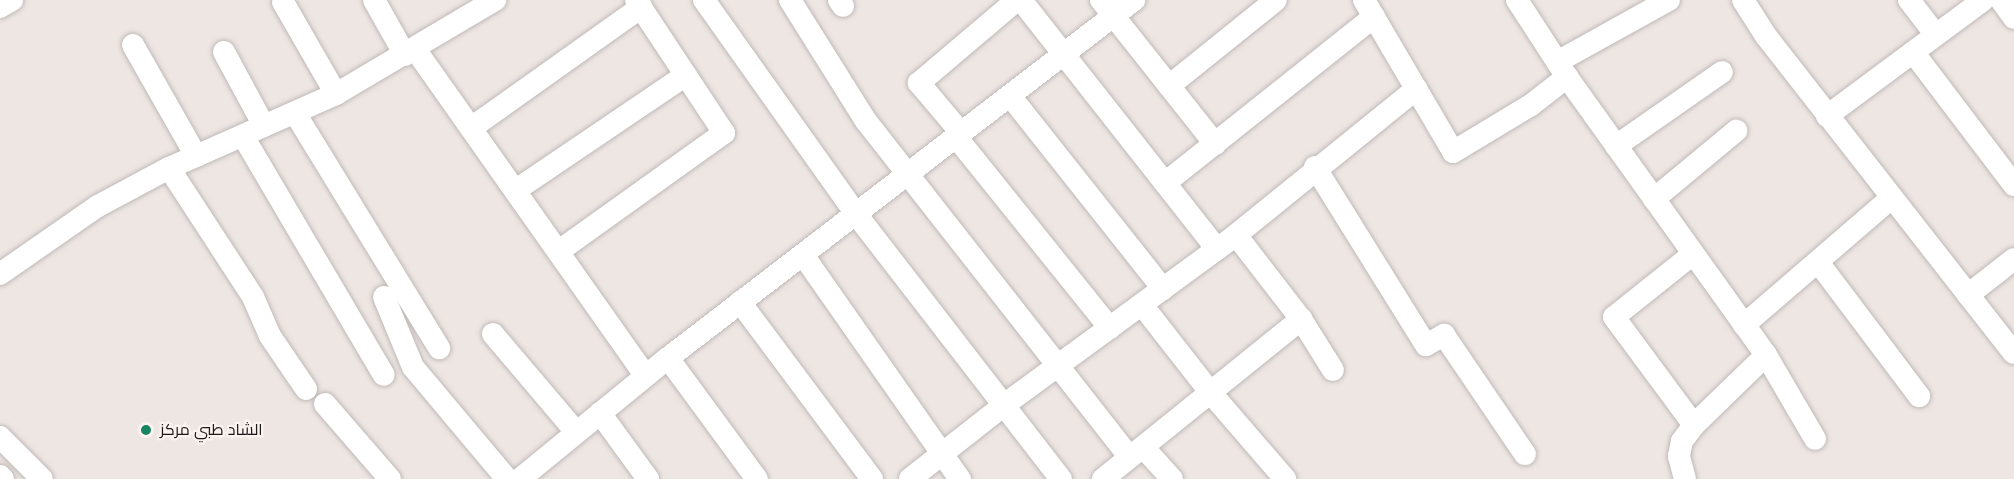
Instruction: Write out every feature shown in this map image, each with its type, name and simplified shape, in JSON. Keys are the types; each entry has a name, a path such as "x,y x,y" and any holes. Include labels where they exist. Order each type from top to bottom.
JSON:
{"street":[{"path":"374,0 410,52 471,128 516,190 646,376"},
{"path":"0,274 98,206 169,168 336,94 495,0"},
{"path":"704,0 856,214 1061,479"},
{"path":"790,0 866,121 909,175 1060,364 1136,452 1172,479"},
{"path":"1110,328 919,83 1019,0 1217,249"},
{"path":"520,479 740,302 1064,56 1108,8 1134,0"},
{"path":"1169,86 1276,0"},
{"path":"1517,0 1562,70 1766,355 1815,438"},
{"path":"1165,183 1215,144 1369,8 1453,152 1532,105 1562,70 1669,0"},
{"path":"1743,0 1827,116 1968,295 2011,344"},
{"path":"1909,0 1936,35"},
{"path":"1827,116 1983,0"},
{"path":"2001,0 2014,18"},
{"path":"283,2 336,94"},
{"path":"471,128 638,4 724,133 559,251"},
{"path":"1108,8 1215,144"},
{"path":"134,45 196,156"},
{"path":"224,52 264,126"},
{"path":"1912,52 2014,185"},
{"path":"1616,146 1722,72"},
{"path":"516,190 686,75"},
{"path":"910,479 1004,405 1236,235 1315,168 1416,89"},
{"path":"1011,97 1163,289"},
{"path":"295,113 439,348"},
{"path":"1654,199 1736,131"},
{"path":"243,136 384,375"},
{"path":"169,168 253,297 270,336 306,389"},
{"path":"1315,168 1426,345 1444,335 1525,454"},
{"path":"1744,325 1891,198"},
{"path":"1236,235 1301,319 1333,370"},
{"path":"1693,254 1614,317 1694,425"},
{"path":"803,255 960,479"},
{"path":"1968,295 2014,259"},
{"path":"1818,262 1919,396"},
{"path":"384,297 413,367 507,479"},
{"path":"740,302 872,479"},
{"path":"1142,304 1210,392 1286,479"},
{"path":"1103,479 1301,319"},
{"path":"493,334 576,432"},
{"path":"1685,479 1679,456 1682,441 1694,425 1766,355"},
{"path":"668,358 757,479"},
{"path":"324,404 390,479"},
{"path":"600,413 648,479"},
{"path":"0,437 42,479"}],"place":[{"name":"الشاد طبي مرکز","path":"146,430"}]}
